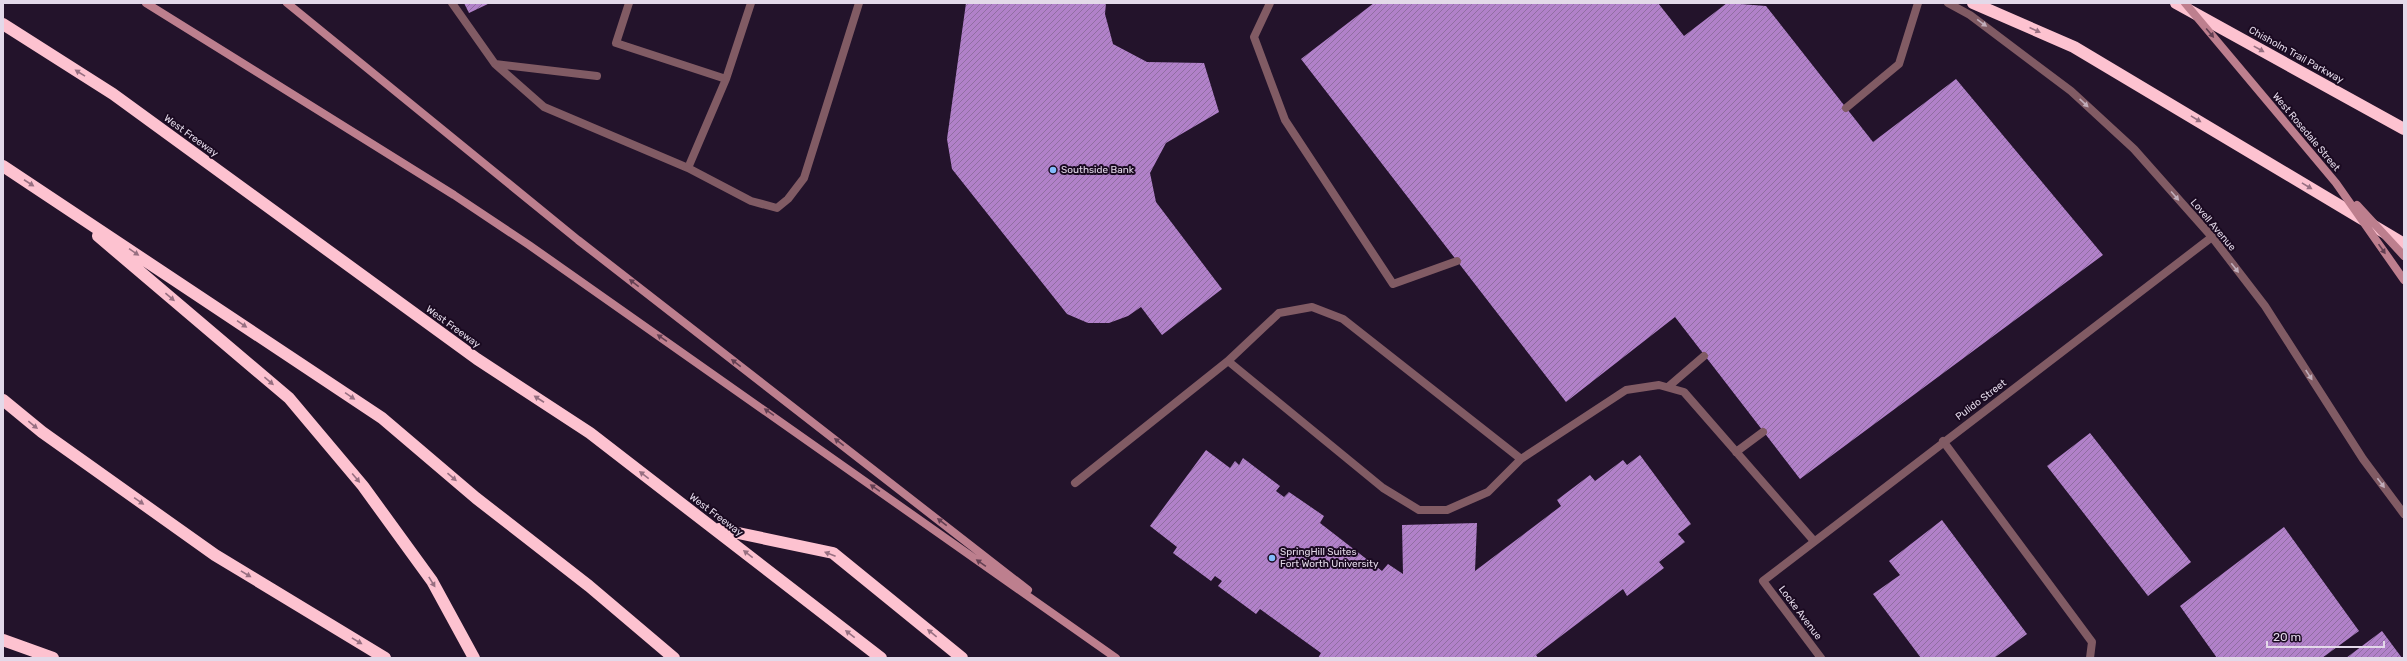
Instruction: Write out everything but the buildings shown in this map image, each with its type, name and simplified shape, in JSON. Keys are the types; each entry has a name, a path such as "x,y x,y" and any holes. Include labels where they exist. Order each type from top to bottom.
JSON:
{"highway":[{"path":"1973,3 2074,47 2404,244"},
{"name":"Chisholm Trail Parkway","path":"2176,3 2404,129"},
{"name":"West Freeway","path":"3,24 113,94 477,360 590,433 881,658"},
{"path":"3,166 382,418 476,498 589,586 674,658"},
{"path":"55,200 289,398 363,486 432,581 474,658"},
{"path":"3,400 42,432 215,555 385,658"},
{"path":"716,529 833,553 962,658"},
{"path":"3,640 53,658"}],"main road":[{"path":"146,3 447,191 529,245 1116,658"},
{"path":"287,3 578,240 1116,658"},
{"name":"West Rosedale Street","path":"2185,3 2336,183 2404,280"},
{"path":"2336,183 2404,256"}],"street":[{"path":"452,3 495,64 544,107 688,168 751,201 777,208 788,199 804,178 859,3"},
{"path":"629,3 616,43 726,79"},
{"path":"688,168 726,79 752,3"},
{"path":"1270,3 1254,36 1286,120 1393,284 1457,261"},
{"path":"1846,108 1899,64 1918,3"},
{"name":"Lovell Avenue","path":"1948,3 1988,28 2071,90 2134,149 2212,237 2265,306 2363,459 2404,514"},
{"path":"495,64 597,76"},
{"name":"Pulido Street","path":"1763,581 1943,441 2212,237"},
{"path":"1075,483 1228,361 1279,313 1312,307 1343,319 1521,459"},
{"path":"1668,387 1704,356"},
{"path":"1228,361 1383,488 1419,510 1447,510 1488,492 1521,459 1626,390 1660,385 1668,387 1684,392 1814,541"},
{"path":"1736,452 1764,432"},
{"path":"1943,441 2092,642 2090,658"},
{"name":"Locke Avenue","path":"1763,581 1821,658"}],"place":[{"name":"Southside Bank","path":"1053,170"},
{"name":"SpringHill Suites Fort Worth University","path":"1272,558"}]}
